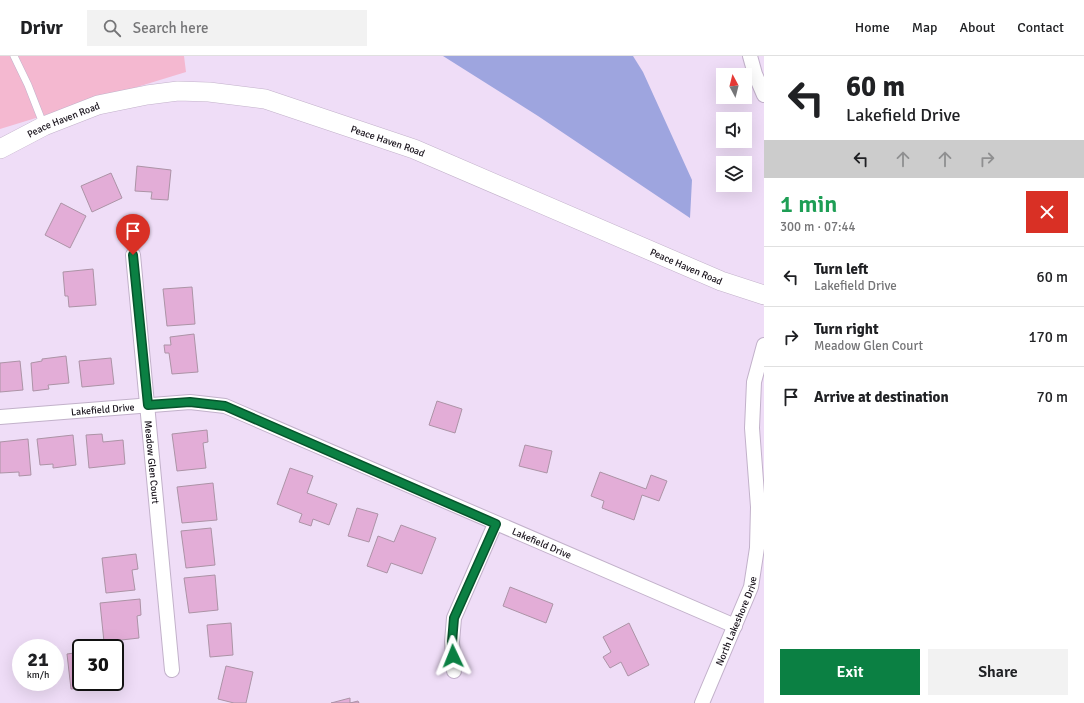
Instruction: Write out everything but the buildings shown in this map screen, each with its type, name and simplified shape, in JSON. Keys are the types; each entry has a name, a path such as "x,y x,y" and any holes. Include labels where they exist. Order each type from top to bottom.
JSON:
{"main road":[{"name":"Peace Haven Road","path":"0,149 44,126 98,105 147,95 178,91 209,92 265,99 414,149 720,281 764,295"}],"street":[{"path":"750,56 755,74 764,95"},
{"name":"Meadow Glen Court","path":"133,255 172,670"},
{"name":"North Lakeshore Drive","path":"702,703 751,587 757,548 758,507 752,428 754,382 764,344"},
{"name":"Lakefield Drive","path":"0,417 190,402 225,406 735,626"},
{"path":"454,671 452,642 454,618 496,524"}],"lane":[{"path":"14,56 28,85 44,126"}],"shaded area":[{"path":"0,56 184,56 186,72 0,129"}],"water":[{"path":"443,56 633,56 643,72 692,180 690,218 538,116"}],"route":[{"path":"133,255 148,405 190,402 225,406 496,524 454,618 452,642 453,656"}]}
